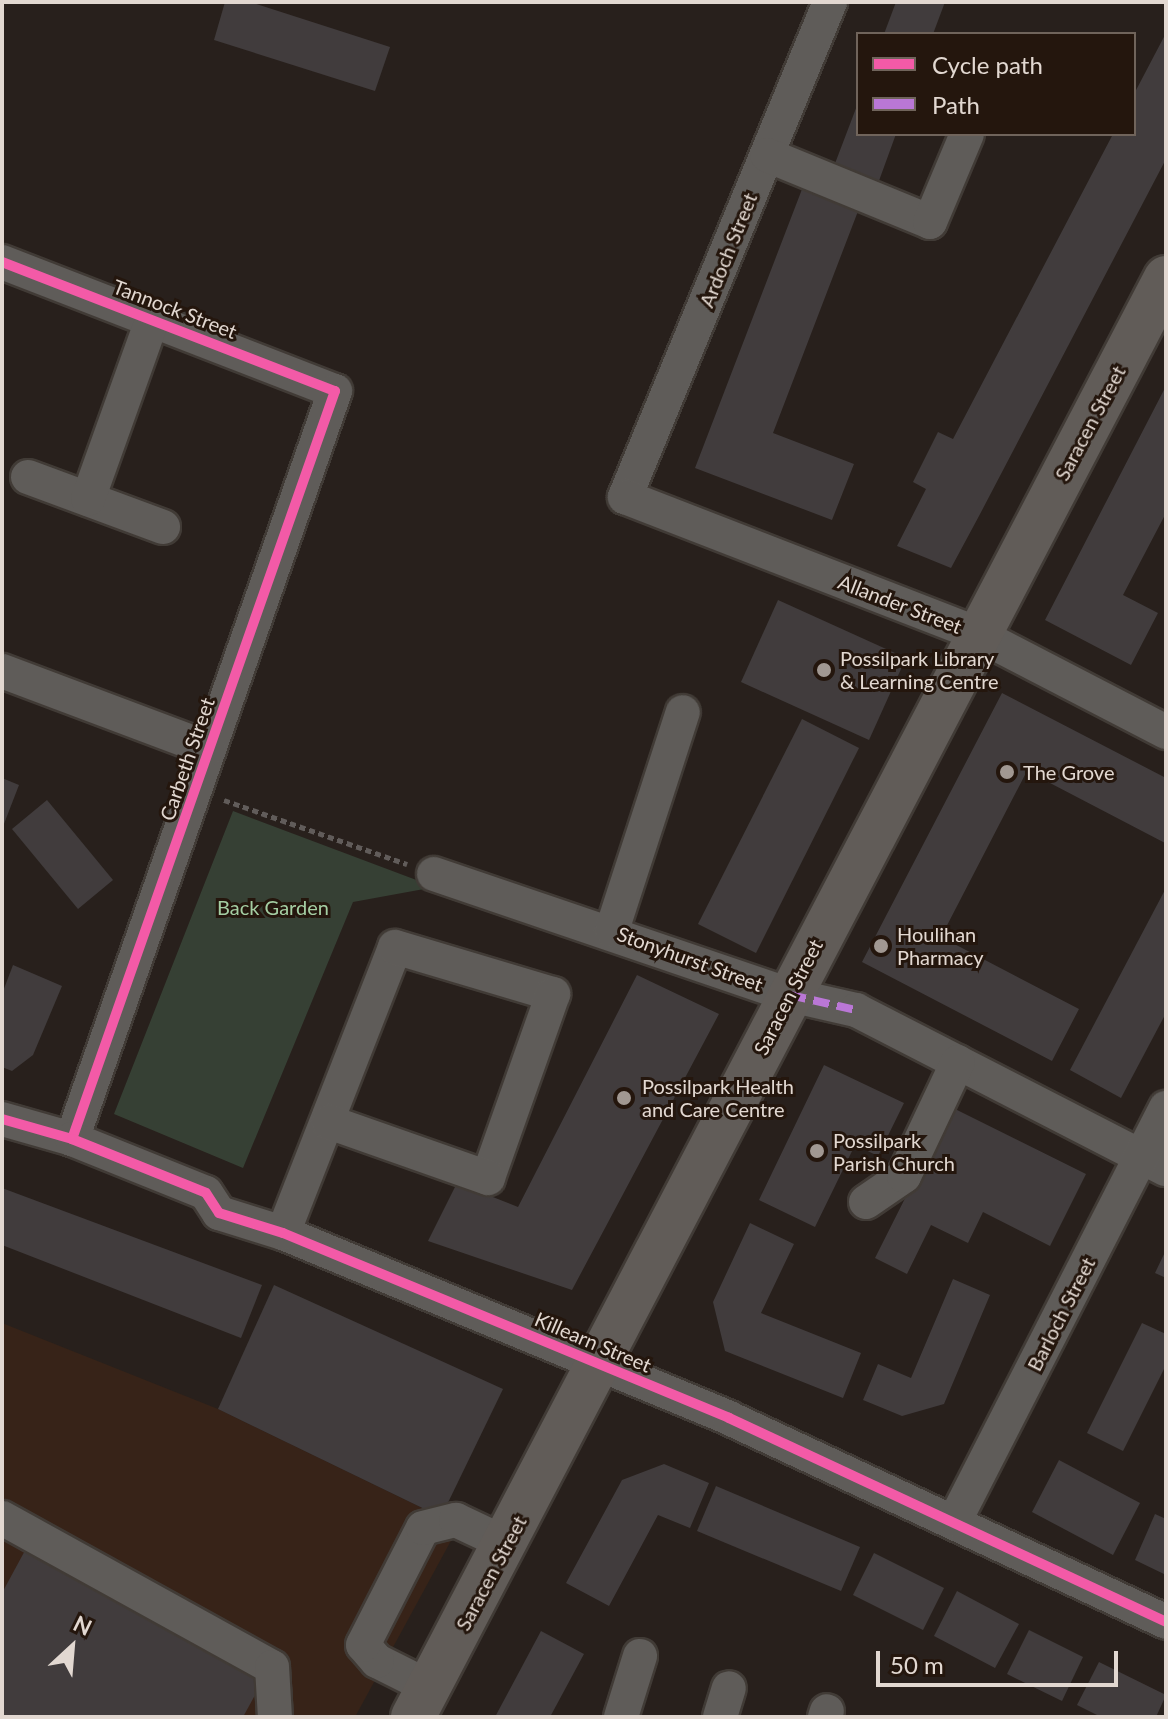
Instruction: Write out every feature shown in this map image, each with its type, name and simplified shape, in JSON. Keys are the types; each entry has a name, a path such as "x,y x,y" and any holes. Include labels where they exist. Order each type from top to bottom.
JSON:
{"main road":[{"name":"Saracen Street","path":"421,1702 507,1544 975,633 1166,278"}],"street":[{"name":"Ardoch Street","path":"625,497 830,2"},
{"path":"767,155 930,222 966,136"},
{"name":"Tannock Street","path":"2,262 335,391"},
{"path":"88,499 152,320"},
{"name":"Carbeth Street","path":"72,1139 335,391"},
{"path":"28,477 163,527"},
{"name":"Allander Street","path":"625,497 975,633 1164,725"},
{"path":"2,671 209,749"},
{"path":"612,930 683,712"},
{"name":"Stonyhurst Street","path":"434,874 612,930 790,995 856,1010 1154,1162"},
{"path":"283,1233 395,947 553,994 488,1178 329,1122"},
{"path":"866,1202 904,1176 958,1062"},
{"name":"Barloch Street","path":"955,1520 1154,1162 1166,1108"},
{"name":"Killearn Street","path":"2,1119 72,1139 206,1193 219,1213 283,1233 600,1364 955,1520 1166,1622"},
{"path":"2,1518 272,1667 275,1717"},
{"path":"421,1702 363,1645 415,1542 429,1524 447,1519 507,1544"},
{"path":"621,1717 640,1656"}],"path":[{"path":"196,790 434,874"}],"shaded area":[{"path":"2,1323 218,1409 441,1517 453,1537 355,1717 2,1717"}],"green space":[{"name":"Back Garden","path":"233,811 435,887 353,902 243,1168 114,1114"}],"building":[{"path":"225,2 250,2 390,47 375,91 214,40"},
{"path":"896,2 945,2 934,32 885,32"},
{"path":"1166,33 1166,159 979,516 951,568 897,546 926,489 913,482 938,432 953,439 1112,136 1136,136 1136,90"},
{"path":"856,108 856,136 895,136 876,189 831,174"},
{"path":"804,184 860,206 773,433 854,464 832,520 695,468"},
{"path":"1166,386 1166,513 1123,595 1158,613 1131,665 1045,620"},
{"name":"Possilpark Library & Learning Centre","path":"778,600 906,658 869,740 741,682"},
{"path":"1002,693 1166,778 1165,843 1027,771 941,937 1079,1009 1052,1061 862,962"},
{"path":"802,719 859,748 756,953 698,924"},
{"path":"2,778 19,785 2,829"},
{"path":"47,800 113,880 78,909 12,829"},
{"path":"1166,888 1166,1013 1121,1098 1070,1070"},
{"path":"13,965 62,986 33,1055 12,1071 2,1067 2,994"},
{"name":"Possilpark Health and Care Centre","path":"637,975 719,1014 572,1290 428,1241 457,1183 518,1207"},
{"name":"Possilpark Parish Church","path":"824,1065 904,1103 878,1156 855,1145 815,1227 759,1200"},
{"path":"951,1107 1086,1174 1050,1246 983,1212 968,1243 931,1225 907,1274 875,1258"},
{"path":"2,1188 262,1285 241,1338 2,1245"},
{"path":"750,1223 794,1244 761,1313 861,1353 843,1398 725,1351 713,1302"},
{"path":"1166,1250 1166,1278 1155,1273"},
{"path":"953,1279 990,1295 944,1404 902,1416 863,1400 878,1364 911,1378"},
{"path":"274,1285 503,1389 441,1517 218,1409"},
{"path":"1142,1323 1166,1334 1166,1365 1123,1451 1087,1433"},
{"path":"1059,1460 1140,1503 1113,1555 1032,1512"},
{"path":"664,1464 709,1483 690,1528 658,1515 609,1606 566,1583 622,1480"},
{"path":"716,1486 860,1547 841,1591 697,1531"},
{"path":"1155,1514 1166,1519 1166,1575 1135,1560"},
{"path":"28,1545 266,1675 243,1717 2,1717 2,1593"},
{"path":"874,1553 944,1588 923,1630 853,1595"},
{"path":"957,1591 1019,1624 995,1668 934,1636"},
{"path":"1029,1630 1083,1657 1062,1701 1007,1674"},
{"path":"541,1631 584,1654 550,1717 495,1717"},
{"path":"1099,1662 1166,1695 1156,1717 1101,1717 1077,1705"}],"marked path":[{"path":"790,995 856,1010"}],"cycle path":[{"path":"2,262 335,391 72,1139"},
{"path":"2,1119 72,1139 206,1193 219,1213 283,1233 729,1418 1166,1622"}],"place":[{"name":"Possilpark Library & Learning Centre","path":"824,670"},
{"name":"The Grove","path":"1007,772"},
{"name":"Houlihan Pharmacy","path":"881,946"},
{"name":"Possilpark Health and Care Centre","path":"624,1098"},
{"name":"Possilpark Parish Church","path":"817,1151"}]}
